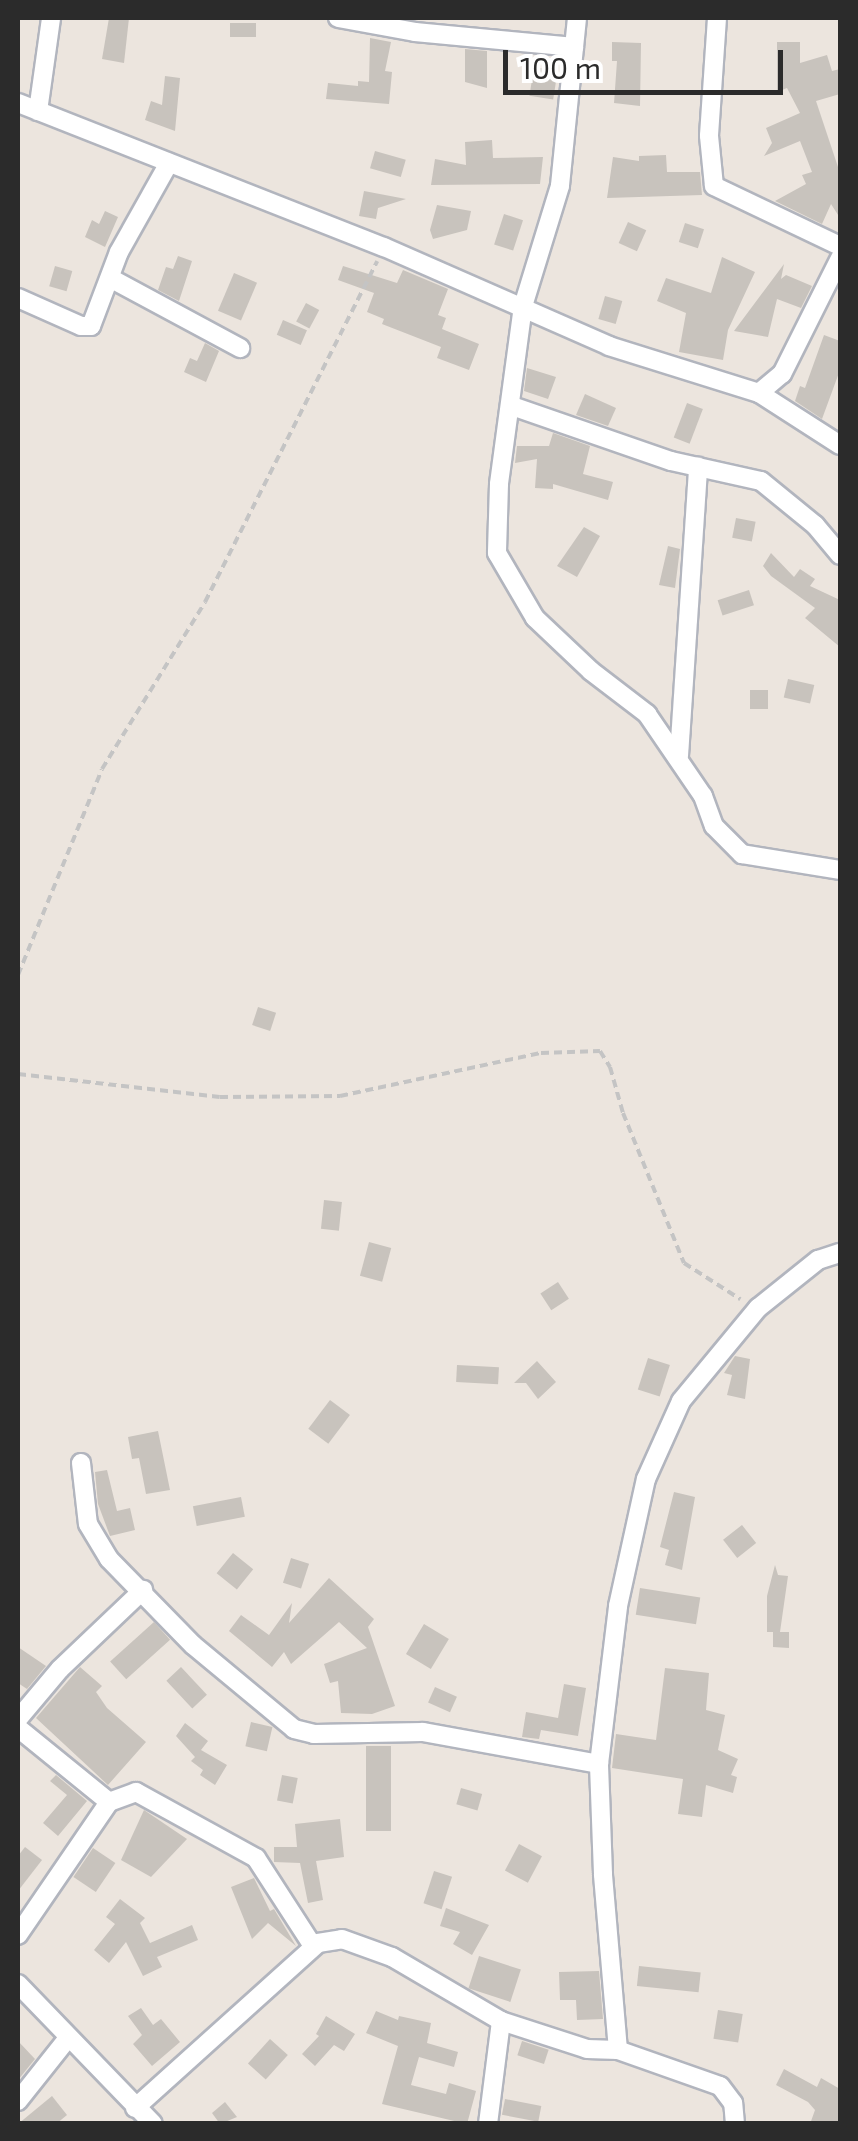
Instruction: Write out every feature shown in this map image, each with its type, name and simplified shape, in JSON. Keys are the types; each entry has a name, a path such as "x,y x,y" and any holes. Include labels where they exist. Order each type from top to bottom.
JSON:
{"street":[{"path":"38,112 51,18"},
{"path":"338,18 414,32 574,47"},
{"path":"576,18 560,186 523,306 499,484 497,553 534,618 591,672 646,714 703,796 714,826 742,854 840,870"},
{"path":"717,18 709,136 714,186 840,246"},
{"path":"18,103 384,247 609,346 759,393 840,445"},
{"path":"18,298 88,328 169,163"},
{"path":"759,393 782,374 840,258"},
{"path":"110,278 240,348"},
{"path":"512,406 606,442 760,481 815,525 840,555"},
{"path":"678,756 698,467"},
{"path":"618,2050 603,1874 600,1764 618,1606 646,1479 680,1402 758,1308 818,1260 840,1252"},
{"path":"82,1463 88,1524 96,1543 193,1645 294,1729 314,1734 423,1732 600,1764"},
{"path":"18,1719 60,1668 143,1590"},
{"path":"18,1728 109,1802"},
{"path":"18,1935 109,1802 136,1792 256,1858 313,1946"},
{"path":"136,2108 313,1946 342,1939 392,1957 501,2021 587,2049 618,2050 720,2086 733,2103 735,2124"},
{"path":"18,1984 153,2124"},
{"path":"488,2124 501,2021"},
{"path":"18,2100 68,2038"}],"path":[{"path":"18,974 102,769 205,602 384,247"},
{"path":"18,1074 220,1097 340,1096 541,1053 600,1051 610,1067 623,1113 684,1263 758,1308"}],"building":[{"path":"109,18 129,18 124,63 102,59"},
{"path":"230,23 256,23 256,37 230,37"},
{"path":"370,38 391,42 385,71 392,72 389,104 326,99 328,83 358,86 358,81 369,82"},
{"path":"612,42 641,43 640,106 614,103 617,61 612,61"},
{"path":"777,42 800,42 800,63 827,55 832,71 840,69 840,94 816,101 840,173 840,218 831,204 822,224 775,201 806,184 802,175 812,172 800,141 764,156 772,143 766,128 800,113 787,88 777,92"},
{"path":"465,49 487,51 487,88 465,82"},
{"path":"534,67 558,71 553,99 529,96"},
{"path":"165,76 180,78 175,131 145,120 151,101 162,105"},
{"path":"492,140 493,158 543,157 540,184 431,185 435,159 466,165 465,142"},
{"path":"375,151 406,160 401,177 370,168"},
{"path":"666,155 667,172 700,172 702,195 607,198 613,157 639,161 639,156"},
{"path":"364,191 406,199 378,208 376,219 359,216"},
{"path":"437,205 471,211 467,230 433,239 430,230"},
{"path":"105,211 118,217 105,247 85,237 92,220 99,224"},
{"path":"504,214 523,220 513,251 494,244"},
{"path":"628,222 646,230 637,251 619,243"},
{"path":"685,223 704,229 698,248 679,242"},
{"path":"178,256 192,261 179,301 158,290 166,267 173,269"},
{"path":"722,257 755,272 728,330 723,360 679,352 686,313 657,301 666,278 711,293"},
{"path":"784,264 781,279 786,275 812,286 801,308 777,299 768,337 734,331"},
{"path":"55,266 72,271 67,291 49,286"},
{"path":"343,266 397,283 403,270 448,289 438,315 446,318 442,329 479,344 469,370 437,358 441,347 382,324 384,319 367,312 374,293 338,280"},
{"path":"234,273 257,283 241,321 218,311"},
{"path":"605,296 622,301 616,324 598,319"},
{"path":"306,303 319,310 309,329 296,322"},
{"path":"283,320 307,330 301,345 277,335"},
{"path":"824,335 840,341 840,370 822,419 795,401 800,386 805,388"},
{"path":"205,343 219,351 206,382 184,372 190,358 197,361"},
{"path":"527,368 556,377 548,399 524,391"},
{"path":"585,394 616,408 608,426 576,415"},
{"path":"687,403 703,409 690,444 674,438"},
{"path":"553,433 590,446 583,474 613,482 608,500 553,484 553,489 535,488 537,459 515,463 517,446 549,446"},
{"path":"736,518 756,522 752,541 732,538"},
{"path":"584,527 600,536 577,577 557,566"},
{"path":"668,546 680,549 675,588 659,585"},
{"path":"771,553 794,577 800,569 815,579 810,586 840,600 840,647 805,618 815,608 763,566"},
{"path":"749,590 754,605 723,615 718,600"},
{"path":"788,679 814,685 810,704 784,698"},
{"path":"750,690 768,690 768,709 750,709"},
{"path":"258,1007 276,1013 270,1031 252,1025"},
{"path":"324,1200 342,1202 339,1231 321,1229"},
{"path":"369,1242 391,1248 382,1282 360,1276"},
{"path":"558,1282 569,1299 551,1310 540,1293"},
{"path":"735,1356 750,1359 745,1399 727,1395 732,1375 724,1373"},
{"path":"648,1358 670,1365 660,1396 638,1389"},
{"path":"537,1361 556,1382 538,1399 526,1383 514,1383"},
{"path":"457,1365 499,1367 498,1384 456,1382"},
{"path":"330,1400 350,1415 328,1444 308,1429"},
{"path":"158,1431 170,1490 146,1494 139,1458 132,1459 128,1437"},
{"path":"107,1470 117,1511 130,1508 135,1530 110,1536 98,1504 95,1472"},
{"path":"674,1492 695,1497 682,1570 665,1565 669,1550 660,1547"},
{"path":"241,1497 245,1517 197,1526 193,1506"},
{"path":"742,1525 756,1543 737,1558 723,1540"},
{"path":"233,1553 253,1569 237,1590 217,1573"},
{"path":"291,1558 309,1564 301,1589 283,1583"},
{"path":"775,1565 778,1575 788,1576 780,1632 789,1632 789,1648 773,1647 773,1632 767,1632 767,1596"},
{"path":"329,1578 374,1619 368,1627 395,1706 372,1714 341,1713 338,1681 330,1683 324,1664 367,1648 339,1622 291,1664 284,1652 272,1667 229,1631 241,1615 269,1635 292,1603 289,1623"},
{"path":"640,1588 700,1598 696,1624 636,1615"},
{"path":"154,1622 170,1640 126,1679 110,1661"},
{"path":"424,1624 449,1639 431,1669 406,1654"},
{"path":"18,1647 46,1666 27,1689 18,1683"},
{"path":"80,1667 102,1686 96,1692 107,1708 146,1742 108,1785 36,1718"},
{"path":"181,1667 207,1695 192,1708 166,1681"},
{"path":"665,1668 709,1673 706,1710 725,1715 718,1750 738,1759 731,1775 737,1777 733,1793 706,1785 702,1817 678,1814 683,1779 612,1768 616,1734 656,1740"},
{"path":"564,1684 586,1688 578,1736 541,1730 539,1739 522,1737 526,1712 558,1718"},
{"path":"435,1687 457,1697 450,1712 428,1703"},
{"path":"251,1722 272,1727 267,1751 245,1746"},
{"path":"185,1723 208,1741 201,1750 227,1765 215,1785 200,1775 203,1770 191,1761 195,1757 176,1736"},
{"path":"366,1746 391,1746 391,1831 366,1831"},
{"path":"56,1775 87,1801 58,1836 43,1823 67,1795 50,1781"},
{"path":"282,1775 298,1778 293,1804 277,1801"},
{"path":"461,1788 482,1794 477,1810 456,1804"},
{"path":"144,1810 187,1839 151,1877 121,1860"},
{"path":"340,1819 344,1857 316,1861 323,1900 308,1903 300,1863 274,1862 274,1847 297,1847 295,1824"},
{"path":"519,1844 542,1856 528,1883 505,1870"},
{"path":"25,1847 42,1860 18,1891 18,1856"},
{"path":"93,1848 115,1863 96,1892 73,1877"},
{"path":"434,1871 452,1877 442,1909 423,1903"},
{"path":"254,1878 270,1911 274,1909 296,1946 268,1923 252,1939 231,1887"},
{"path":"120,1899 145,1918 140,1923 150,1943 192,1925 198,1940 157,1957 162,1967 143,1976 126,1942 109,1963 94,1950 115,1924 106,1917"},
{"path":"446,1908 489,1925 472,1955 453,1944 460,1932 440,1926"},
{"path":"479,1956 521,1970 510,2002 468,1988"},
{"path":"639,1966 701,1972 699,1992 637,1986"},
{"path":"599,1971 603,2019 577,2020 576,2000 560,2000 559,1972"},
{"path":"141,2008 153,2025 161,2019 180,2042 152,2066 133,2044 142,2035 128,2016"},
{"path":"718,2010 743,2014 738,2043 713,2039"},
{"path":"376,2011 398,2020 399,2016 431,2023 427,2043 458,2052 454,2067 419,2057 411,2085 446,2094 449,2083 476,2091 467,2124 382,2104 398,2046 366,2033"},
{"path":"326,2016 355,2034 344,2051 334,2045 315,2066 302,2054 319,2036 316,2034"},
{"path":"270,2039 288,2055 266,2080 248,2064"},
{"path":"18,2041 35,2059 18,2080"},
{"path":"522,2041 549,2050 544,2064 517,2055"},
{"path":"784,2069 817,2087 821,2078 840,2089 840,2124 810,2124 815,2110 776,2085"},
{"path":"52,2096 67,2115 56,2124 18,2124"},
{"path":"505,2099 541,2106 538,2122 502,2115"},
{"path":"225,2102 237,2117 220,2124 212,2113"}]}
